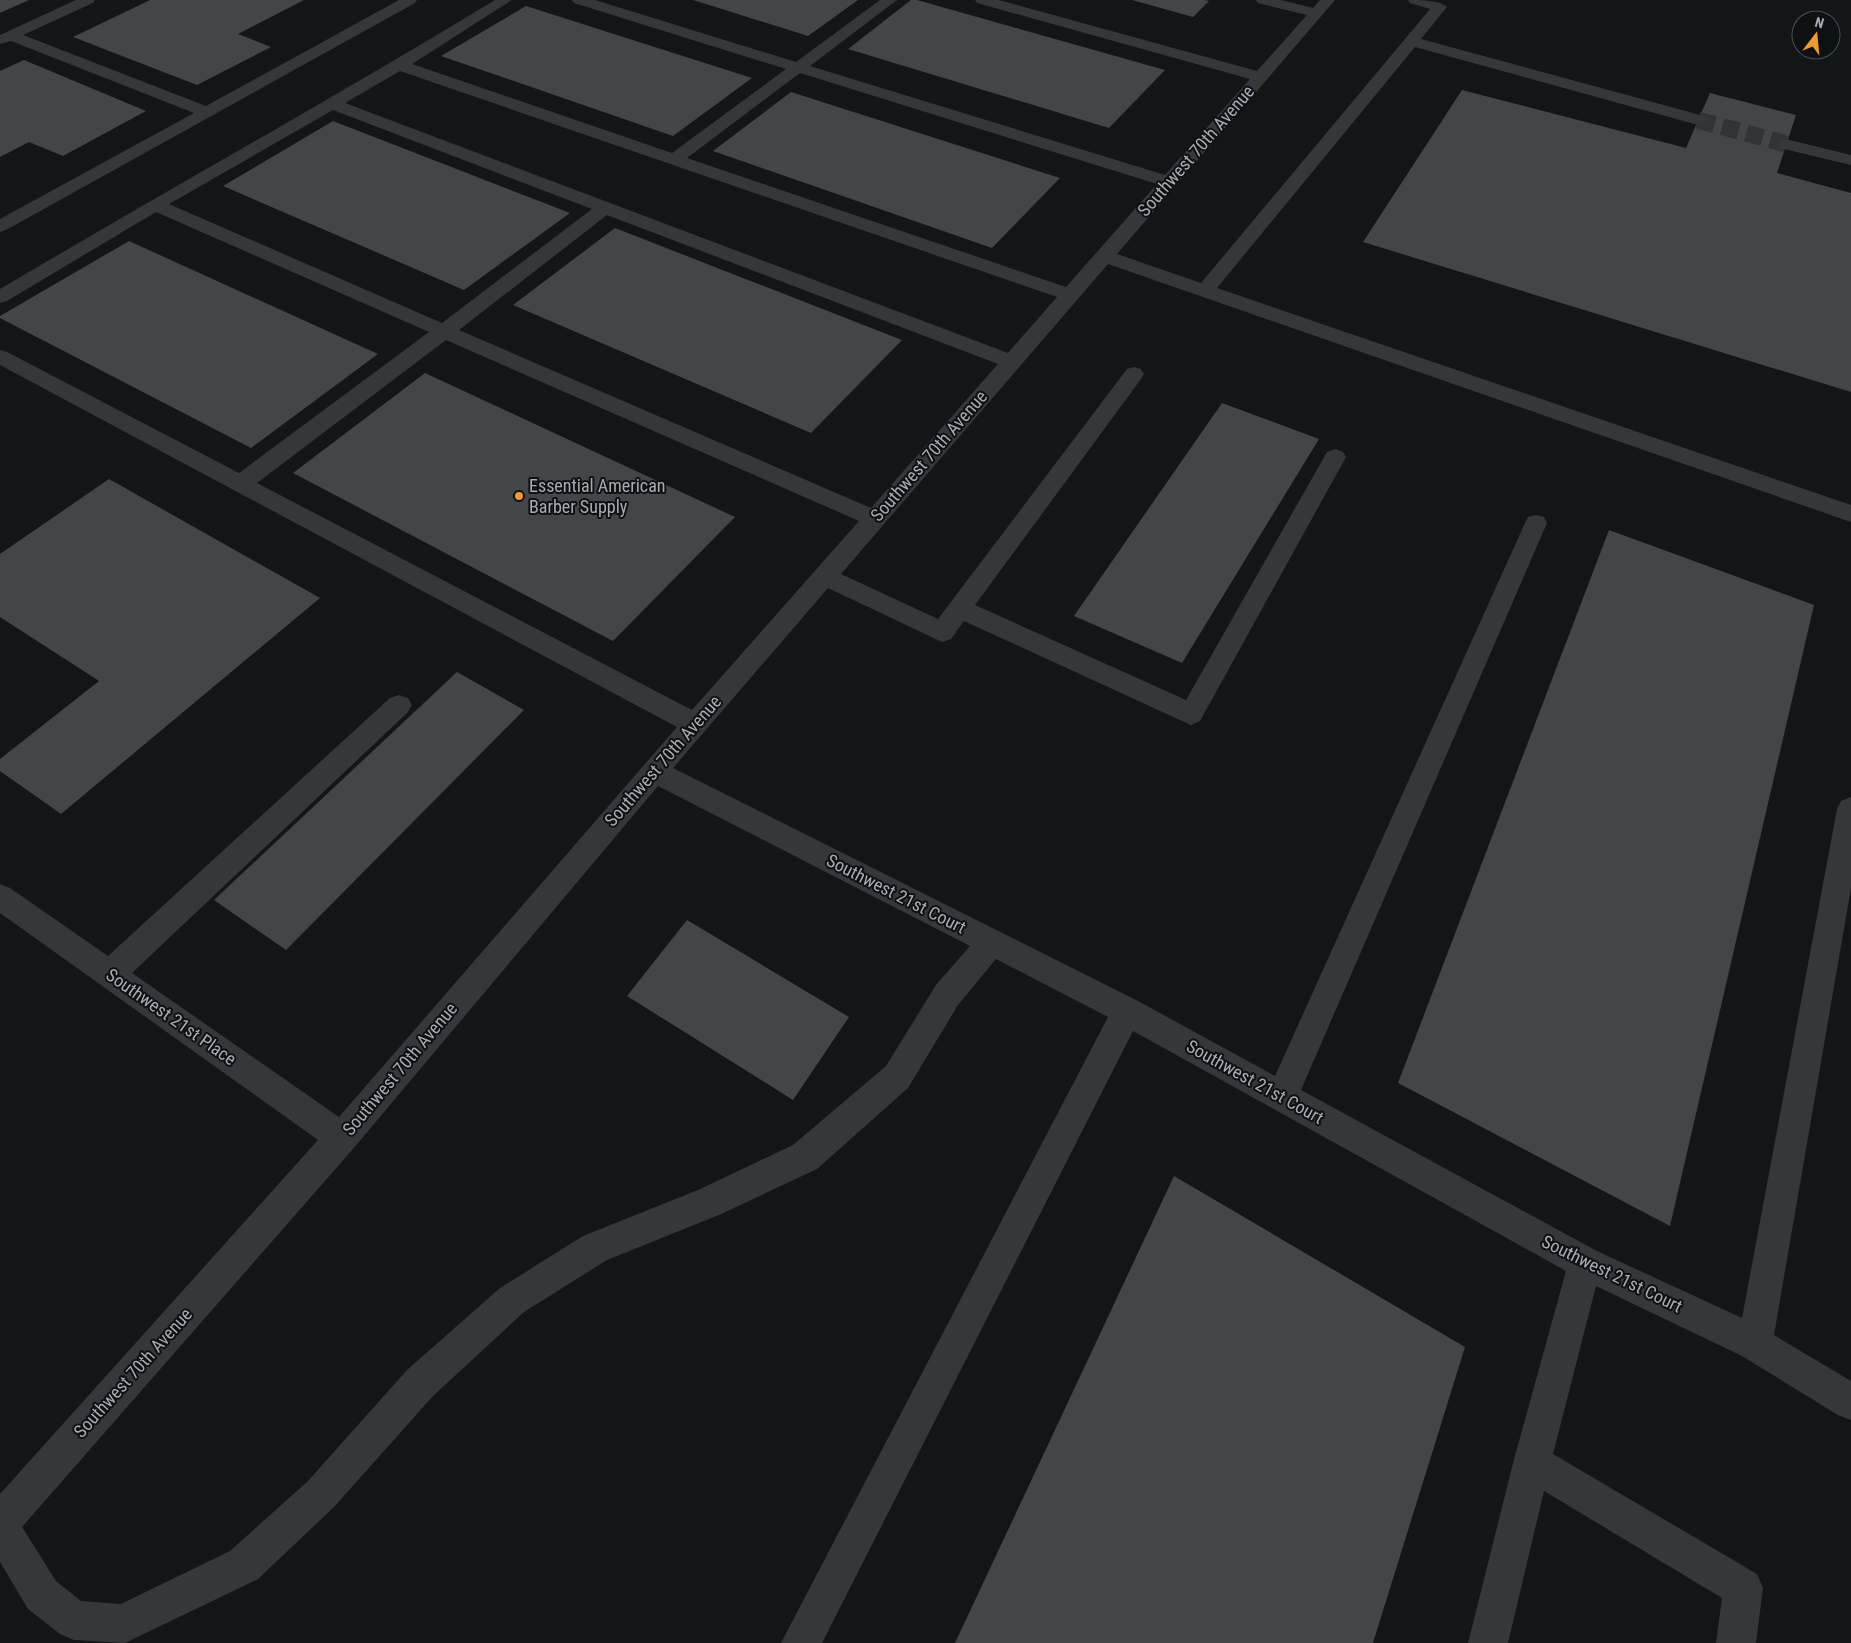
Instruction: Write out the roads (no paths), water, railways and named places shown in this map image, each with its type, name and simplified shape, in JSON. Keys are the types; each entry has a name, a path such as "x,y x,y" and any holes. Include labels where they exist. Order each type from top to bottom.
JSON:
{"street":[{"path":"5,38 88,0"},
{"path":"0,226 410,0"},
{"path":"0,297 155,205 399,65 505,0"},
{"path":"579,0 1169,182"},
{"path":"674,159 890,0"},
{"path":"982,0 1260,77"},
{"path":"1263,0 1322,7"},
{"path":"1206,290 1440,7 1415,0"},
{"name":"Southwest 70th Avenue","path":"0,1524 342,1138 654,771 1322,7"},
{"path":"5,38 207,112"},
{"path":"1410,41 1698,120"},
{"path":"399,65 1070,295"},
{"path":"332,104 1012,362"},
{"path":"1786,144 1851,160"},
{"path":"155,205 874,519"},
{"path":"240,484 605,208"},
{"path":"1104,256 1851,514"},
{"path":"0,357 695,724"},
{"path":"824,576 942,632 1134,374"},
{"path":"960,608 1192,714 1335,457"},
{"path":"1282,1097 1536,523"},
{"path":"110,974 399,705"},
{"name":"Southwest 21st Court","path":"654,771 1127,1011 1585,1263 1755,1343 1851,1402"},
{"path":"1755,1343 1851,809"},
{"name":"Southwest 21st Place","path":"4,907 110,974 342,1138"},
{"path":"0,1524 42,1595 74,1620 123,1624 244,1565 321,1494 420,1383 512,1300 595,1248 707,1203 805,1157 897,1077 948,995 991,943"},
{"path":"801,1643 1127,1011"},
{"path":"1488,1643 1532,1463 1585,1263"},
{"path":"1532,1463 1743,1588 1736,1643"}],"tunnel":[{"path":"1698,120 1786,144"}],"place":[{"name":"Essential American Barber Supply","path":"519,496"}]}
